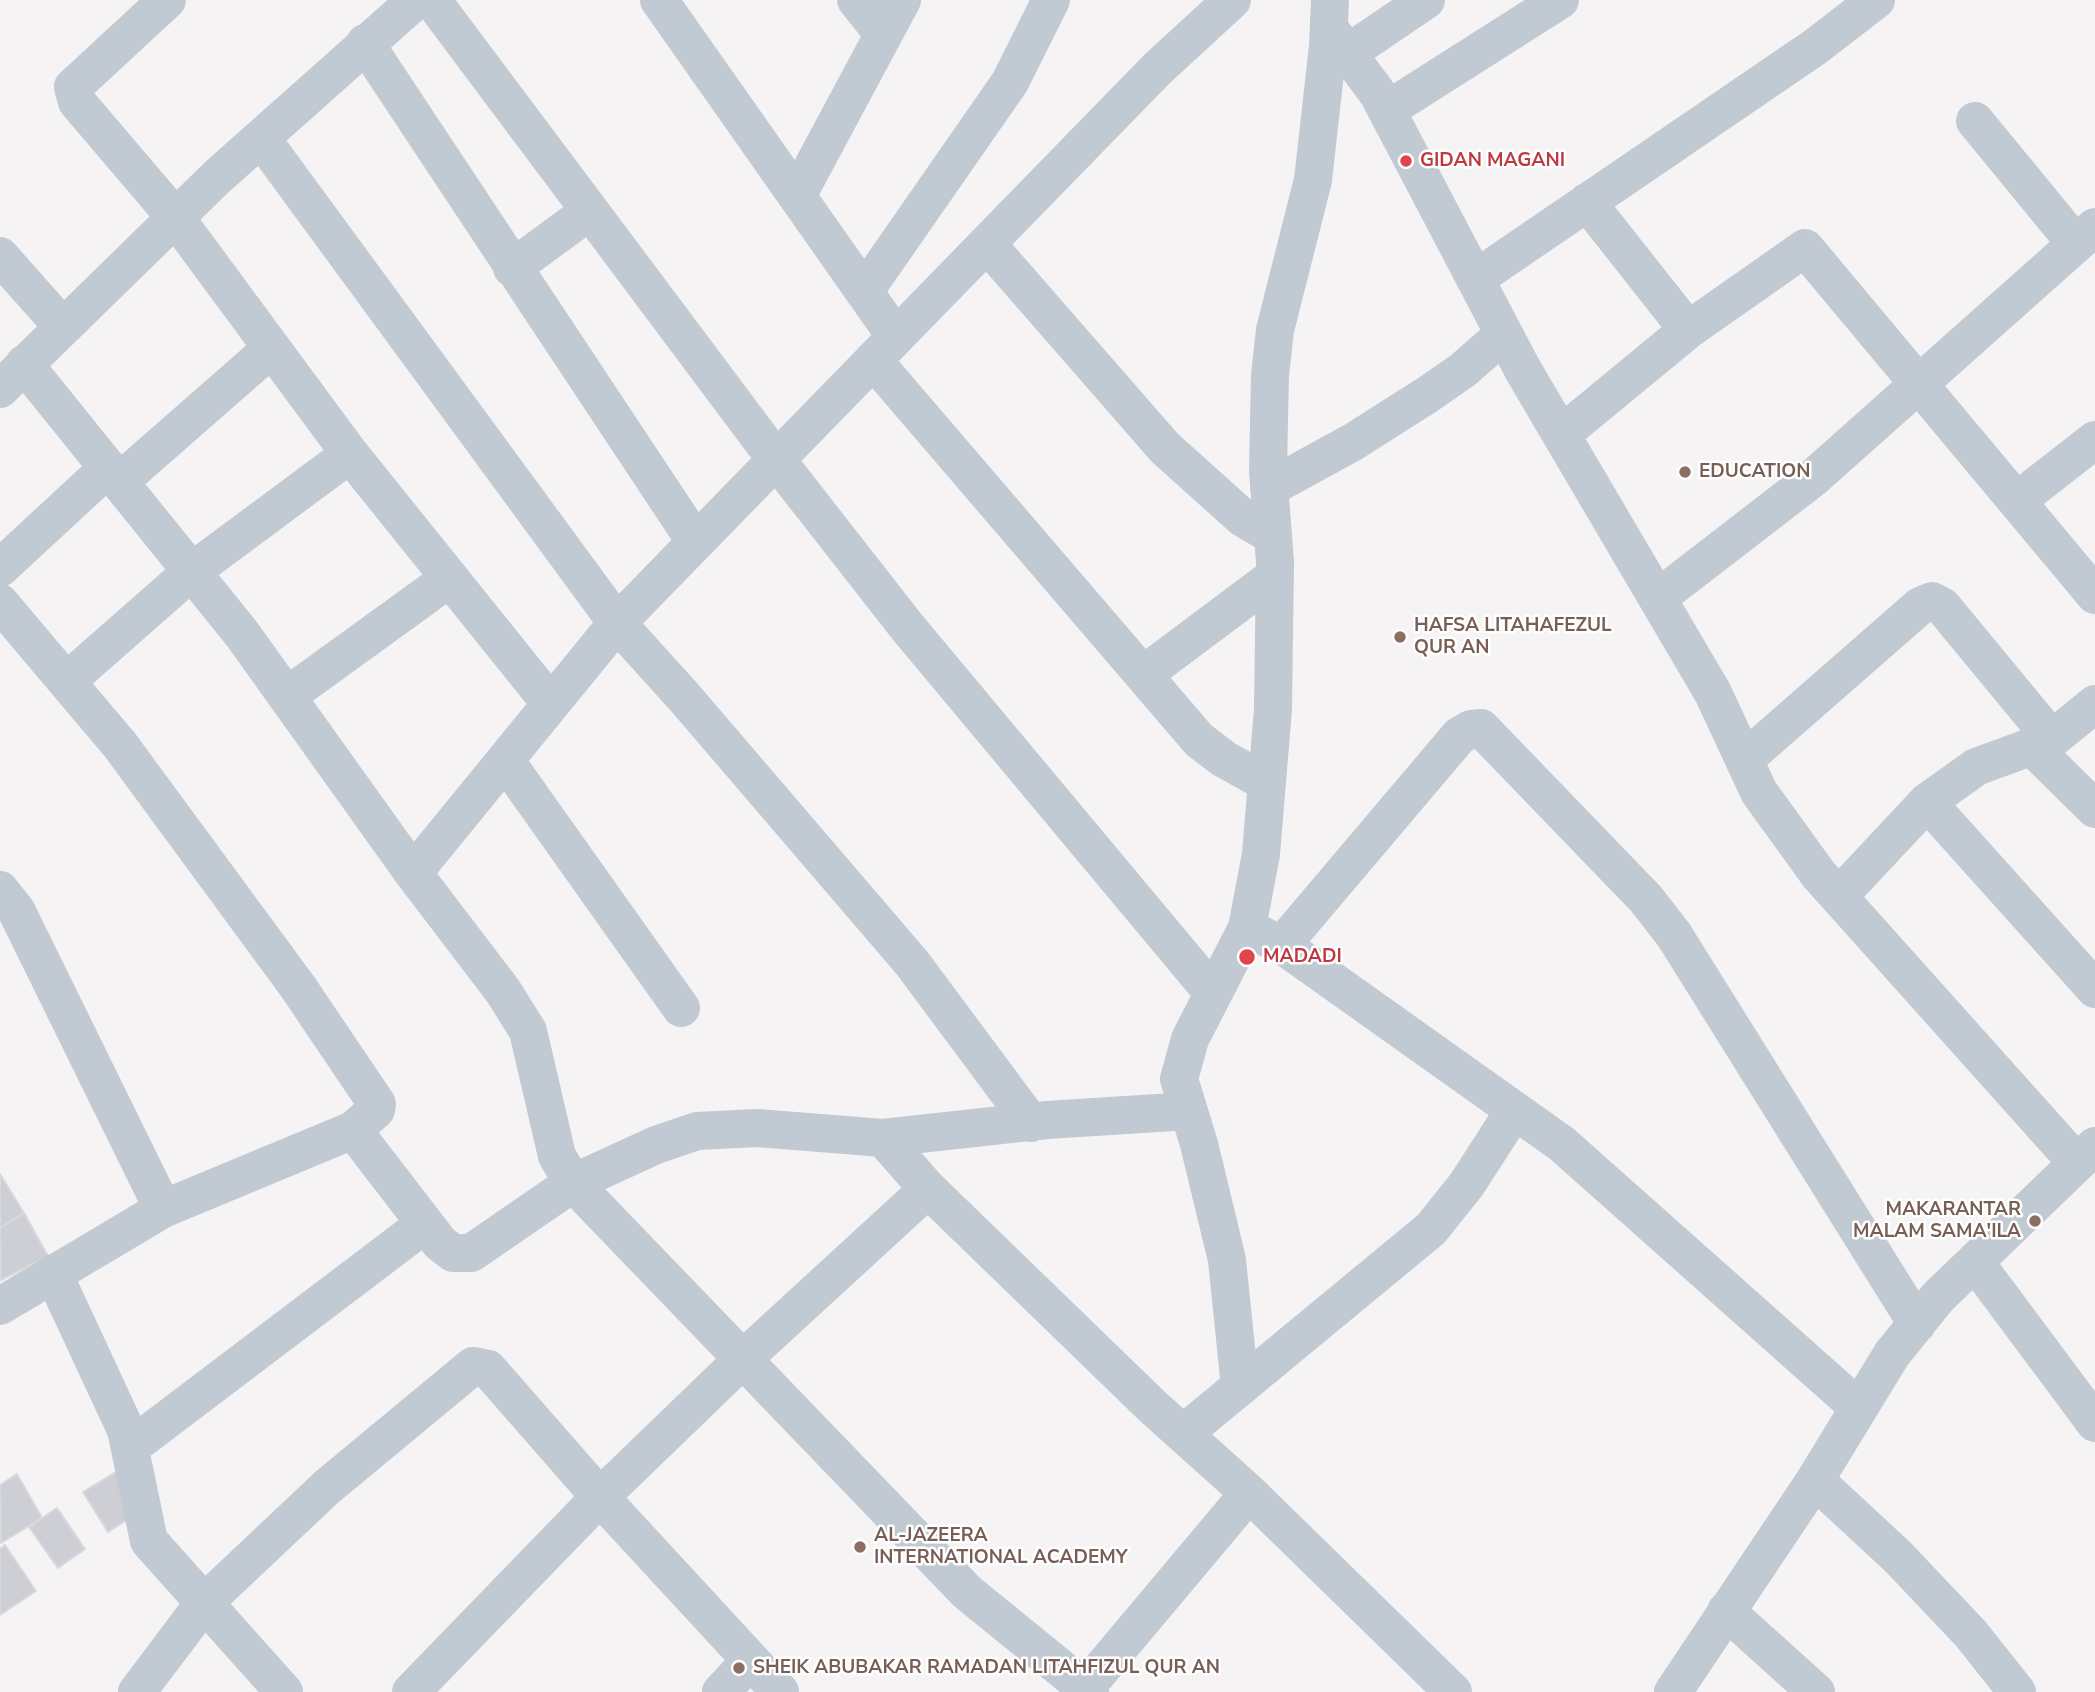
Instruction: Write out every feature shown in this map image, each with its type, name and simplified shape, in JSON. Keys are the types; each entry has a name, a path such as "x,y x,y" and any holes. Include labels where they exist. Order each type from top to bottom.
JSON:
{"street":[{"path":"167,0 73,88 72,95 175,217 351,454 551,704"},
{"path":"416,0 365,43 175,217 12,377 113,475 191,572 286,696 413,873 503,991 528,1031 557,1156 573,1183 967,1592 1086,1691 1249,1493"},
{"path":"432,0 775,458 908,628 1213,993"},
{"path":"659,0 864,292 884,349 1199,740 1224,759 1267,783"},
{"path":"856,0 883,34"},
{"path":"797,196 902,0"},
{"path":"864,292 1010,82 1051,0"},
{"path":"413,873 617,623 1157,69 1232,0"},
{"path":"1335,27 1426,0"},
{"path":"1387,110 1560,0"},
{"path":"1475,279 1815,47 1876,0"},
{"path":"1335,27 1387,110 1504,334 1713,693 1759,792 1819,875 2086,1155 1938,1297 1892,1354 1815,1480 1673,1692"},
{"path":"1240,1387 1227,1260 1179,1079 1190,1039 1247,928 1261,854 1273,709 1275,576 1269,488 1270,375 1275,330 1313,180 1335,27"},
{"path":"365,43 695,541"},
{"path":"1659,597 1812,479 2086,236 1975,121"},
{"path":"261,138 617,623 684,697 912,963 1031,1123"},
{"path":"1587,202 1688,330"},
{"path":"512,268 590,211"},
{"path":"987,244 1165,448 1243,518 1273,536"},
{"path":"1563,433 1688,330 1805,248 2095,594"},
{"path":"0,256 63,327"},
{"path":"1269,488 1353,442 1427,395 1463,370 1504,334"},
{"path":"0,568 272,348"},
{"path":"2018,500 2095,440"},
{"path":"67,681 191,572 351,454"},
{"path":"1144,674 1275,576"},
{"path":"286,696 450,578"},
{"path":"1744,761 1920,606 1932,601 1943,607 2042,743 2095,809"},
{"path":"0,603 121,745 299,987 376,1099 376,1110 353,1130 163,1209 0,1306"},
{"path":"1839,896 1927,802 1976,767 2042,743 2095,704"},
{"path":"1282,945 1459,736 1471,729 1481,728 1646,899 1674,935 1917,1324"},
{"path":"505,760 681,1008"},
{"path":"1927,802 2095,989"},
{"path":"5,908 163,1209"},
{"path":"1247,928 1282,945 1562,1144 1859,1408"},
{"path":"353,1130 440,1243 453,1253 471,1253 573,1183 656,1145 697,1131 757,1128 883,1138 1189,1111"},
{"path":"1184,1433 1431,1229 1467,1184 1514,1111"},
{"path":"883,1138 928,1189 1153,1407 1249,1493 1453,1692"},
{"path":"411,1692 600,1497 744,1358 928,1189"},
{"path":"132,1446 425,1224"},
{"path":"1975,1262 2095,1423"},
{"path":"53,1273 132,1446 142,1521 149,1541 284,1692"},
{"path":"137,1692 204,1604 327,1487 473,1366 488,1369 749,1662 780,1692"},
{"path":"1815,1480 1898,1557 1962,1624 2017,1692"},
{"path":"1726,1611 1816,1692"},
{"path":"721,1692 749,1662"}],"building":[{"path":"0,1174 24,1213 0,1228"},
{"path":"24,1213 48,1256 1,1280 0,1228"},
{"path":"124,1467 139,1512 108,1532 83,1492"},
{"path":"17,1474 42,1518 1,1543 0,1485"},
{"path":"57,1508 85,1549 58,1568 29,1527"},
{"path":"5,1545 36,1591 0,1615 0,1549"}],"place":[{"name":"GIDAN MAGANI","path":"1406,161"},
{"name":"EDUCATION","path":"1685,472"},
{"name":"HAFSA LITAHAFEZUL QUR AN","path":"1400,637"},
{"name":"MADADI","path":"1247,957"},
{"name":"MAKARANTAR MALAM SAMA'ILA","path":"2035,1221"},
{"name":"AL-JAZEERA INTERNATIONAL ACADEMY","path":"860,1547"},
{"name":"SHEIK ABUBAKAR RAMADAN LITAHFIZUL QUR AN","path":"739,1668"}]}
